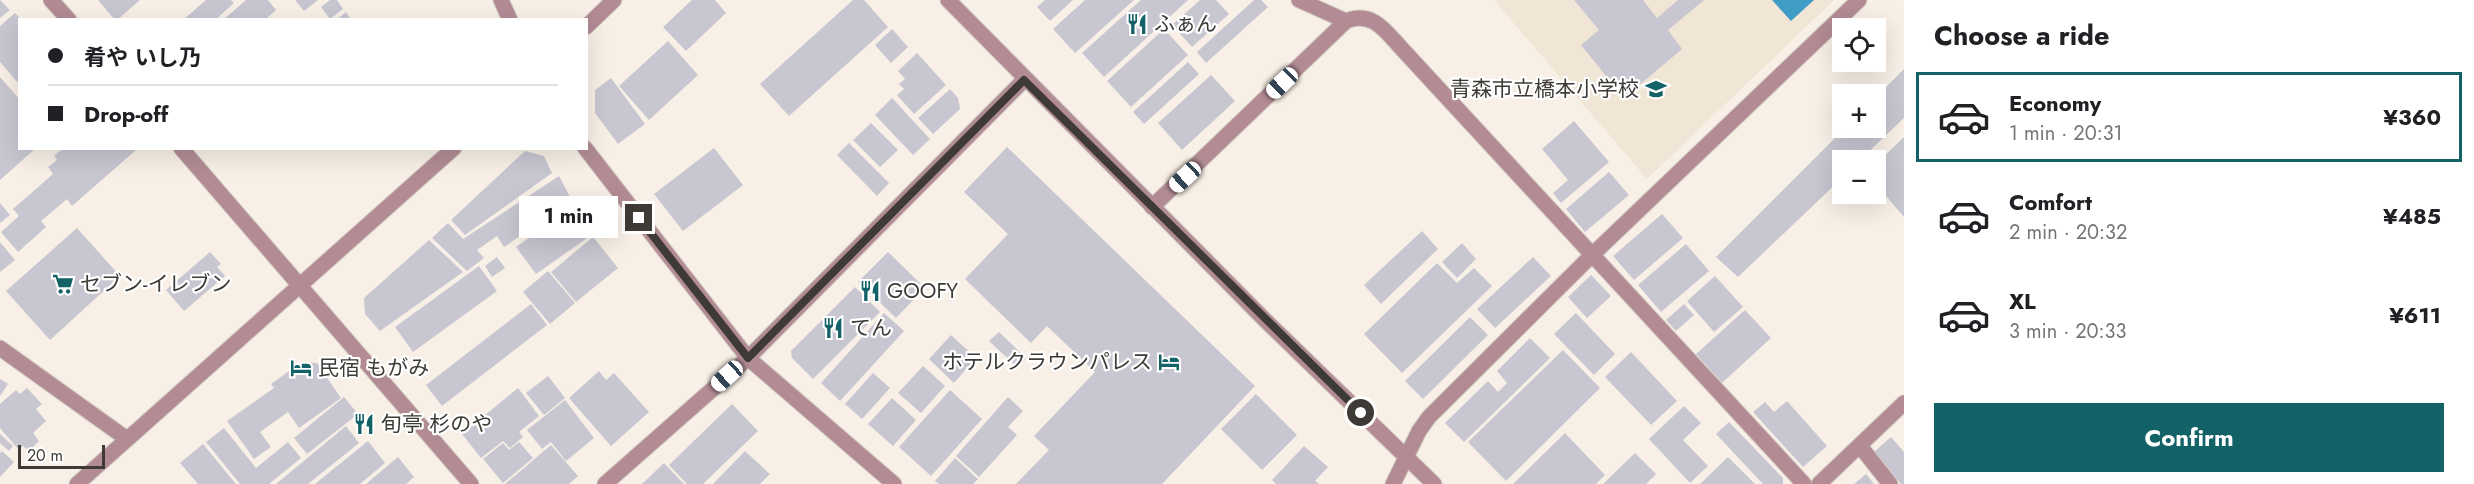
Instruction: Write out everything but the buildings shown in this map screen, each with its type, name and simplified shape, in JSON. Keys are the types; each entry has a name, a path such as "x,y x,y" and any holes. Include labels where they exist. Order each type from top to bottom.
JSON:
{"street":[{"path":"51,0 67,18"},
{"path":"501,0 509,18"},
{"path":"588,25 614,0"},
{"path":"948,0 1024,80 1434,484"},
{"path":"1299,0 1346,21"},
{"path":"1393,484 1419,431 1429,417 1593,254 1859,0"},
{"path":"1152,207 1346,21 1356,17 1374,21 1593,254 1804,484"},
{"path":"605,484 748,358 1024,80"},
{"path":"183,150 471,484"},
{"path":"77,484 301,287 452,150"},
{"path":"587,150 748,358 894,484"},
{"path":"0,348 127,439"},
{"path":"1819,484 1904,404"},
{"path":"1860,446 1890,484"}],"shaded area":[{"name":"青森市立橋本小学校","path":"1494,0 1834,0 1647,179"}],"water":[{"path":"1772,0 1814,0 1791,21"}],"place":[{"name":"ふぁん","path":"1137,24"},
{"name":"青森市立橋本小学校","path":"1656,89"},
{"name":"セブン-イレブン","path":"63,284"},
{"name":"GOOFY","path":"870,291"},
{"name":"てん","path":"833,328"},
{"name":"ホテルクラウンパレス","path":"1169,362"},
{"name":"民宿 もがみ","path":"301,368"},
{"name":"旬亭 杉のや","path":"364,424"}],"route":[{"path":"639,218 748,358 1024,80 1361,413"}]}
